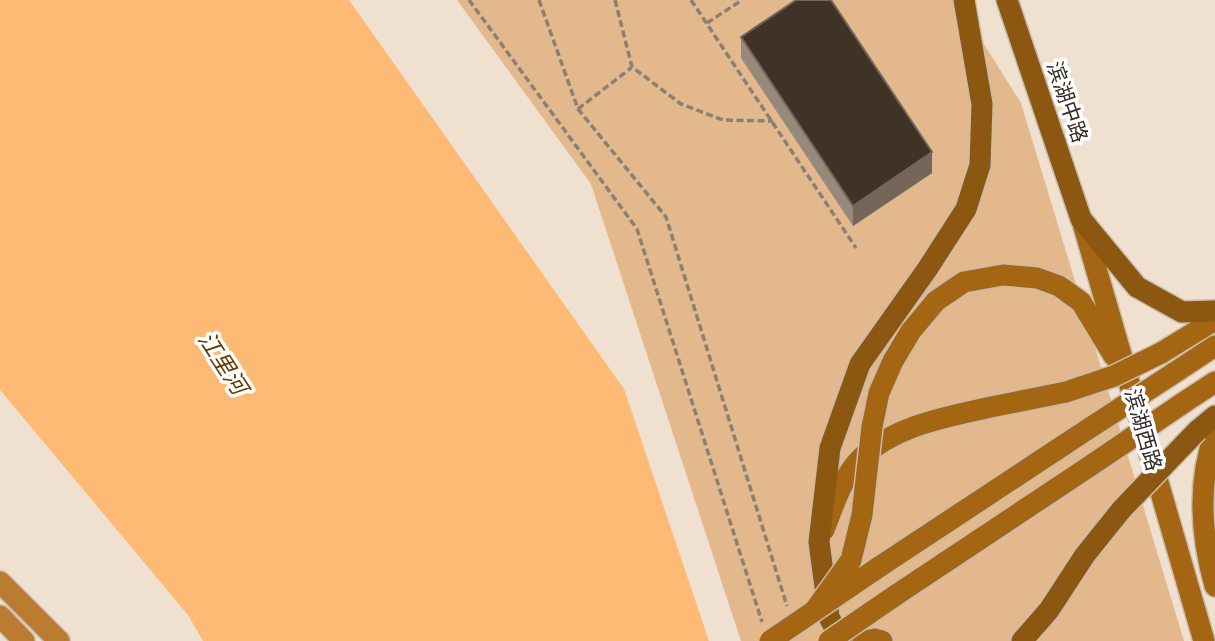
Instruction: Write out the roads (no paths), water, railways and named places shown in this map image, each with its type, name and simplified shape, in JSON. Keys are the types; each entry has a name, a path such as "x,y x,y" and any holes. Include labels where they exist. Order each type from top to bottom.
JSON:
{"highway":[{"path":"841,641 829,617 819,542 830,448 860,364 966,209 980,165 982,104 964,0"},
{"name":"滨湖中路","path":"1007,0 1082,219"},
{"path":"1082,219 1137,287 1182,312 1215,311"},
{"path":"1022,641 1049,610 1085,555 1122,509 1206,432 1215,416"}],"main road":[{"name":"滨湖西路","path":"1082,219 1204,641"},
{"path":"815,610 850,560 862,516 872,427 879,393 893,361 911,331 936,301 964,282 1003,275 1037,278 1059,286 1081,302 1129,382"},
{"path":"819,542 841,485 861,458 887,439 917,425 1066,392 1114,376 1161,353 1215,320"},
{"path":"766,634 815,610 1215,345"},
{"path":"829,641 1215,382"},
{"path":"1206,432 1202,486 1203,528 1215,586"},
{"path":"0,582 59,641"},
{"path":"0,616 24,641"},
{"path":"1196,641 1198,617"},
{"path":"863,641 882,641"}],"water":[{"name":"江里河","path":"0,0 349,0 624,389 709,641 203,641 188,615 0,390"}]}
